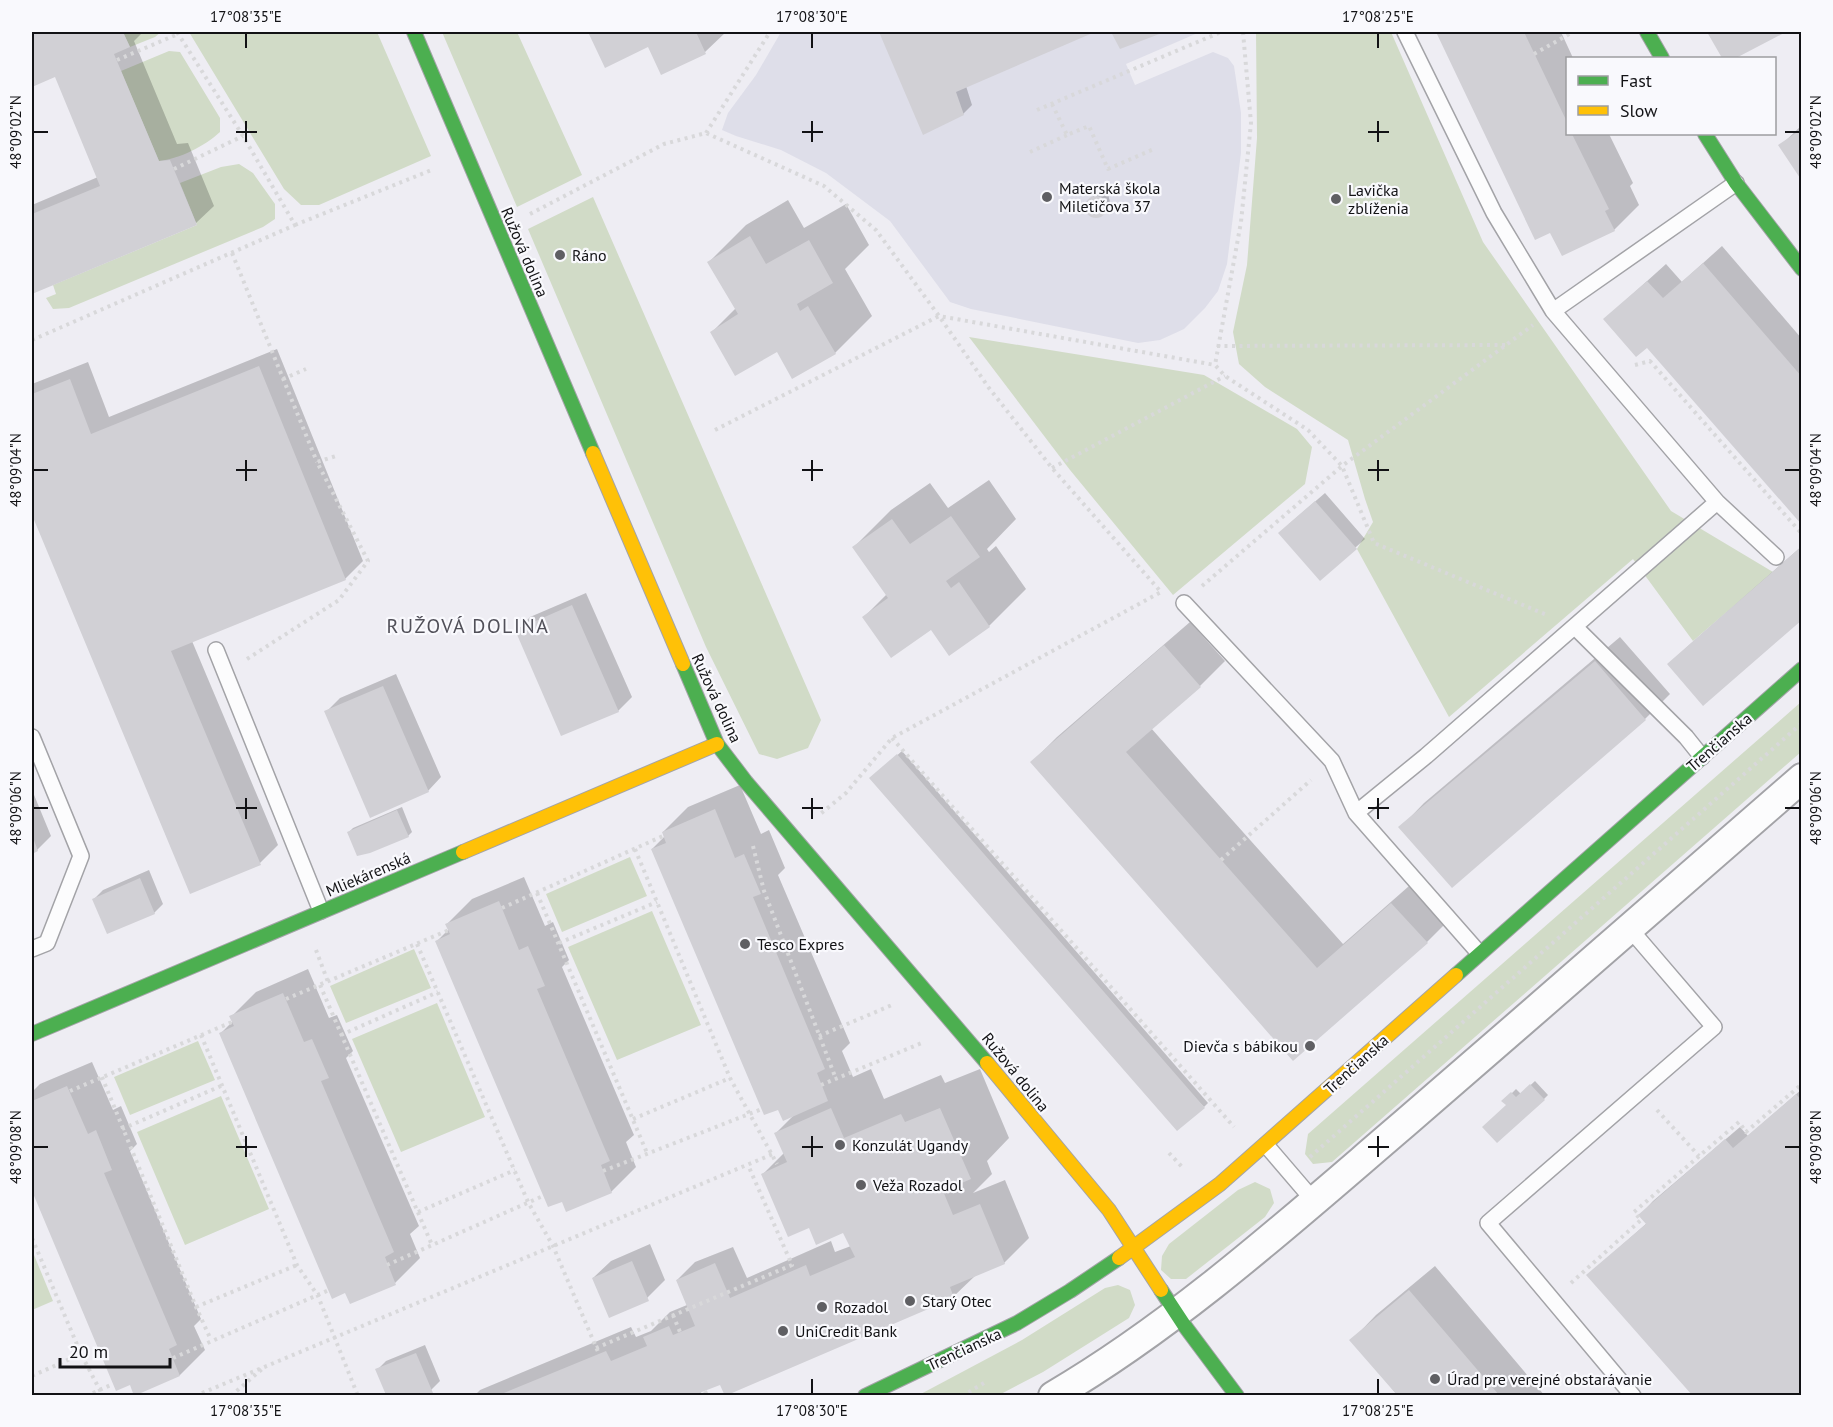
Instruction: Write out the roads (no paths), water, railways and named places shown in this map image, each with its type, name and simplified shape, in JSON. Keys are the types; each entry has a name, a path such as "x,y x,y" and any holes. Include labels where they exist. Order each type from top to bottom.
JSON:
{"street":[{"name":"Ružová dolina","path":"414,32 717,744 792,837 957,1027 1109,1210 1176,1313 1236,1395"},
{"path":"1647,32 1661,57"},
{"path":"1706,135 1736,183 1802,269"},
{"name":"Trenčianska","path":"865,1395 978,1344 1018,1323 1134,1248 1220,1184 1802,669"},
{"name":"Mliekárenská","path":"32,1034 717,744"},
{"path":"1053,1395 1110,1360 1176,1313 1314,1201 1802,778"}],"lane":[{"path":"1405,32 1494,213 1553,310 1717,502 1776,556"},
{"path":"1553,310 1736,183"},
{"path":"1356,813 1575,627 1717,502"},
{"path":"1184,603 1332,761 1356,813 1479,953"},
{"path":"1575,627 1686,737 1702,757"},
{"path":"216,650 321,912"},
{"path":"32,737 81,856 47,943 32,949"},
{"path":"1630,928 1714,1027 1488,1223 1633,1395"},
{"path":"1266,1145 1314,1201"}],"place":[{"name":"Materská škola Miletičova 37","path":"1047,197"},
{"name":"Lavička zblíženia","path":"1336,199"},
{"name":"Ráno","path":"560,255"},
{"name":"Tesco Expres","path":"745,944"},
{"name":"Dievča s bábikou","path":"1310,1046"},
{"name":"Konzulát Ugandy","path":"840,1145"},
{"name":"Veža Rozadol","path":"861,1185"},
{"name":"Starý Otec","path":"910,1301"},
{"name":"Rozadol","path":"822,1307"},
{"name":"UniCredit Bank","path":"783,1331"},
{"name":"Úrad pre verejné obstarávanie","path":"1435,1379"}],"district":[{"name":"RUŽOVÁ DOLINA","path":"468,626"}]}
